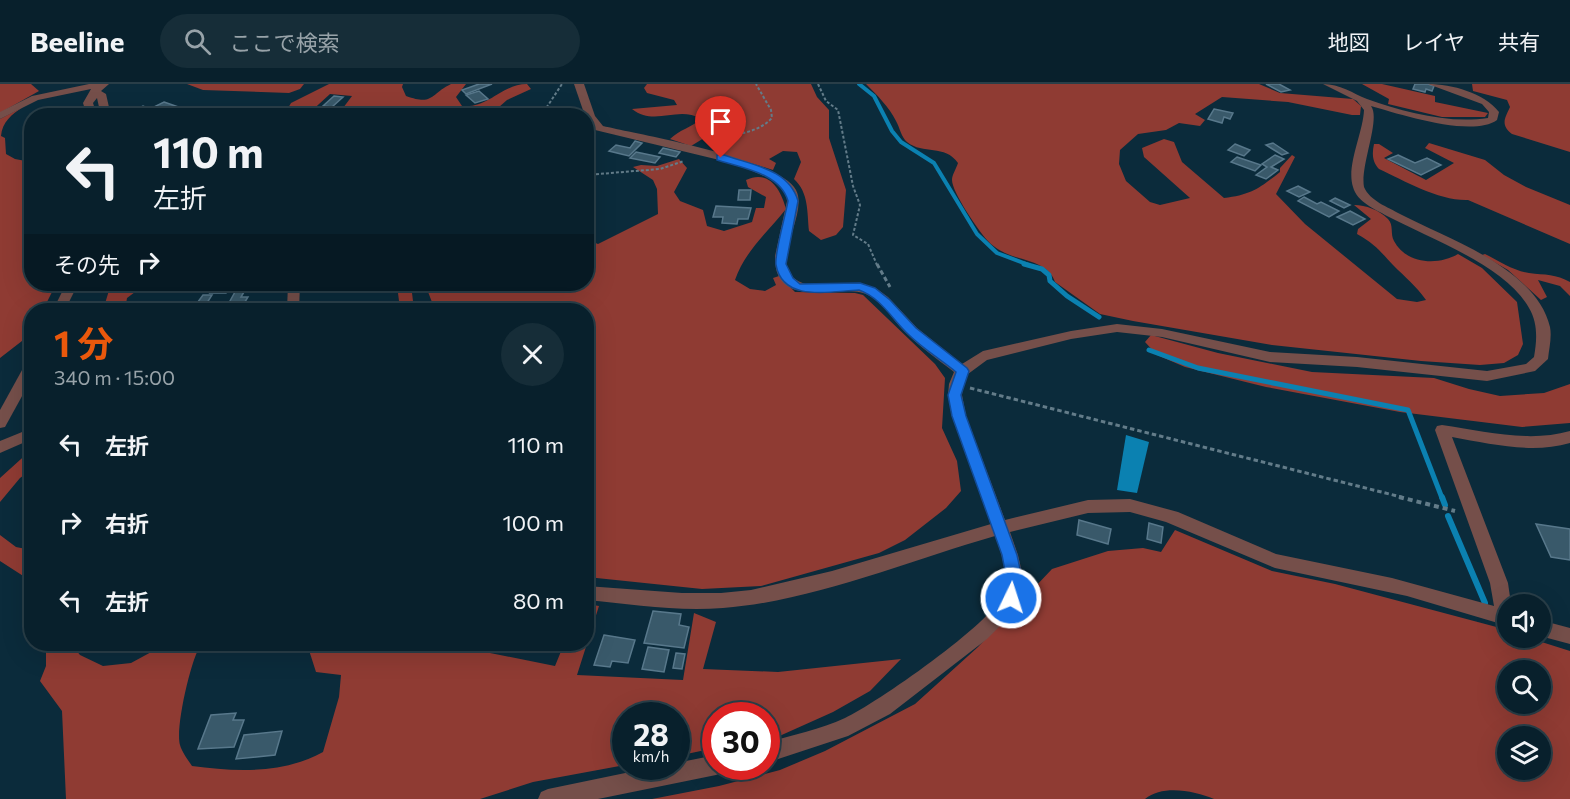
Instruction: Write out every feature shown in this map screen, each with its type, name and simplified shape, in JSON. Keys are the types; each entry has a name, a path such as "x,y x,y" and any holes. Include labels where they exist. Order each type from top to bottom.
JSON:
{"street":[{"path":"88,108 91,96 104,84"},
{"path":"0,116 35,98 104,84"},
{"path":"579,84 587,108"},
{"path":"1328,84 1361,100 1443,120 1474,122 1492,120 1494,112 1485,102 1433,84"},
{"path":"91,96 101,94 104,108"},
{"path":"780,749 848,727 883,708 981,633 1003,612 1011,598 1015,582 1001,528 959,416 955,395 962,371 983,356 1071,335 1117,328 1143,329 1239,352 1306,361 1357,362 1487,376 1530,368 1541,359 1543,326 1539,315 1515,284 1475,256 1400,219 1361,194 1357,176 1369,110 1361,100"},
{"path":"594,122 599,128 615,134 740,162 780,179 790,191 793,201 781,264 788,279 796,287 807,289 860,287 871,291 886,303 912,331 962,371"},
{"path":"0,423 24,379"},
{"path":"1501,594 1442,430 1526,442 1562,441 1570,436"},
{"path":"0,447 24,437"},
{"path":"594,594 708,601 739,600 805,585 1001,528 1075,509 1109,504 1137,506 1156,511 1228,544 1274,561 1320,574 1391,585 1497,614"},
{"path":"1551,630 1570,636"},
{"path":"548,799 702,768"}],"path":[{"path":"547,108 562,84"},
{"path":"594,174 660,169 690,158 717,140 757,131 767,125 772,118 771,110 756,84"},
{"path":"818,84 826,101 838,110 853,186 860,205 853,235 868,244 880,274 893,292"},
{"path":"957,384 1474,516"}],"shaded area":[{"path":"0,84 31,84 39,91 0,113"},
{"path":"187,84 304,84 300,89 289,93 203,90"},
{"path":"329,84 403,84 406,96 422,100 431,98 451,84 466,84 456,97 462,106 480,104 518,85 527,84 531,89 507,100 498,108 343,108 352,96 330,94 315,108 288,108 291,103"},
{"path":"647,84 811,84 817,97 829,110 829,138 846,190 843,227 836,235 821,240 809,231 805,197 794,179 801,162 797,152 783,151 769,159 776,163 773,170 719,153 731,142 730,134 709,135 691,146 670,139 701,119 684,114 649,116 632,109 677,105 674,100 647,93 644,88"},
{"path":"866,84 1259,84 1280,93 1353,99 1361,106 1360,115 1288,102 1222,97 1195,114 1205,120 1200,126 1179,123 1166,130 1138,134 1120,150 1119,164 1126,181 1150,202 1160,205 1190,198 1144,157 1142,148 1164,139 1174,142 1182,162 1224,198 1248,193 1261,186 1280,172 1280,168 1292,155 1295,157 1276,194 1305,224 1397,299 1417,302 1426,300 1377,248 1357,234 1358,229 1371,219 1354,205 1372,209 1388,219 1394,241 1399,249 1414,258 1432,261 1458,254 1482,268 1517,302 1523,344 1518,355 1504,363 1480,365 1421,361 1272,345 1100,314 1055,282 1052,275 1041,266 1005,253 989,242 966,211 953,186 952,178 958,163 953,157 940,151 920,148 907,142 890,111"},
{"path":"1362,84 1382,84 1435,96 1435,102 1488,113 1485,117 1442,117 1388,104 1389,99"},
{"path":"1472,84 1570,84 1570,152 1512,134 1505,124 1510,107 1507,100 1473,91"},
{"path":"23,107 8,119 1,136 5,138 6,154 24,161 24,291 52,291 46,303 24,303 24,339 0,358 0,119"},
{"path":"1429,143 1485,160 1504,175 1526,187 1570,205 1570,244 1468,200 1446,197 1422,189 1379,169 1374,160 1374,144 1379,144 1393,153 1384,158 1426,180 1454,163 1425,148"},
{"path":"679,159 687,168 674,192 680,201 703,210 707,226 724,231 752,222 756,208 764,208 766,197 748,187 746,180 761,177 773,183 786,209 751,251 735,280 750,289 765,291 776,285 773,278 779,276 795,292 863,295 935,364 945,378 942,428 957,461 961,491 946,508 905,540 879,553 761,586 702,589 594,578 594,303 432,303 428,291 594,291 594,242 598,244 658,214 657,189 653,180 633,167 657,166"},
{"path":"1485,254 1518,270 1565,279 1570,282 1570,296 1560,286 1538,280 1547,297 1541,300 1508,270 1482,255"},
{"path":"109,291 136,291 127,298 126,303 105,303"},
{"path":"398,291 412,291 413,303 399,303"},
{"path":"1151,335 1218,353 1312,372 1434,378 1500,396 1544,393 1570,384 1570,423 1522,427 1400,412 1266,387 1185,367 1157,355 1145,342"},
{"path":"24,456 24,475 0,502 0,478"},
{"path":"1175,530 1272,571 1335,584 1497,627 1497,648 1551,648 1551,645 1570,651 1570,799 1214,799 1189,792 1170,790 1152,794 1145,799 652,799 742,780 780,780 780,770 825,751 915,704 978,647 1052,569 1108,551 1143,548 1161,552"},
{"path":"0,535 16,547 24,549 24,576 0,561"},
{"path":"594,605 599,606 594,622"},
{"path":"694,613 716,622 703,669 778,672 901,659 870,691 833,712 780,736 780,702 702,702 702,751 690,753 690,702 612,702 612,767 533,782 480,799 66,799 62,711 40,681 46,666 46,651 77,651 80,655 103,666 131,663 153,651 198,651 182,710 179,736 182,750 192,766 259,770 292,764 323,752 339,697 341,675 316,672 309,651 480,651 555,666 561,651 585,651 577,675 683,680"}],"water":[{"path":"1126,435 1149,442 1137,493 1117,490"}],"building":[{"path":"479,84 492,84 466,94 462,90"},
{"path":"1266,84 1279,84 1290,90 1281,92"},
{"path":"1415,84 1434,86 1432,91 1426,89 1425,92 1413,89"},
{"path":"479,91 488,99 475,103 466,95"},
{"path":"334,96 343,97 332,107 323,106"},
{"path":"164,102 181,108 152,108"},
{"path":"1214,109 1233,113 1230,119 1224,117 1222,123 1208,119"},
{"path":"635,141 642,143 629,156 609,151 616,145 630,148"},
{"path":"1273,143 1288,153 1282,155 1266,145"},
{"path":"1235,144 1250,150 1244,156 1228,150"},
{"path":"663,148 680,152 676,157 659,153"},
{"path":"636,152 660,157 655,163 630,158"},
{"path":"1275,155 1284,159 1271,167 1278,170 1266,179 1256,175 1267,167 1262,164"},
{"path":"1398,155 1415,163 1427,158 1441,165 1421,175 1388,159"},
{"path":"1237,157 1261,165 1255,171 1231,162"},
{"path":"1298,186 1310,192 1299,197 1287,191"},
{"path":"739,190 751,190 750,200 738,200"},
{"path":"1304,197 1339,211 1329,217 1298,201"},
{"path":"1335,198 1350,205 1344,208 1330,201"},
{"path":"716,206 751,208 748,219 738,219 737,224 722,223 723,217 713,217"},
{"path":"1350,211 1365,219 1353,225 1337,217"},
{"path":"212,291 227,291 226,293 210,293"},
{"path":"235,292 244,292 241,297 248,297 244,303 229,303"},
{"path":"203,295 212,295 207,303 197,303"},
{"path":"1079,520 1111,529 1108,544 1077,535"},
{"path":"1149,523 1163,527 1161,543 1147,539"},
{"path":"1536,524 1570,529 1570,560 1551,557"},
{"path":"653,611 681,614 679,625 689,627 684,648 644,643"},
{"path":"604,635 635,640 628,663 612,661 610,667 594,665"},
{"path":"648,647 669,650 664,672 642,669"},
{"path":"676,653 685,654 682,669 673,668"},
{"path":"236,713 233,720 244,720 234,747 198,749 211,715"},
{"path":"282,731 275,755 236,759 244,735"}],"waterway":[{"path":"859,84 874,96 892,131 901,142 934,163 977,234 997,253 1029,265"},
{"path":"1024,264 1042,269 1049,275 1050,281 1067,296 1099,317"},
{"path":"1149,350 1198,368 1408,410 1442,498"},
{"path":"1442,497 1445,505"},
{"path":"1448,516 1485,603"}],"route":[{"path":"721,158 740,162 770,174 780,179 790,191 793,201 781,264 782,271 796,287 807,289 860,287 871,291 878,295 912,331 962,371 955,395 959,416 1010,555 1015,582 1011,598"}]}
